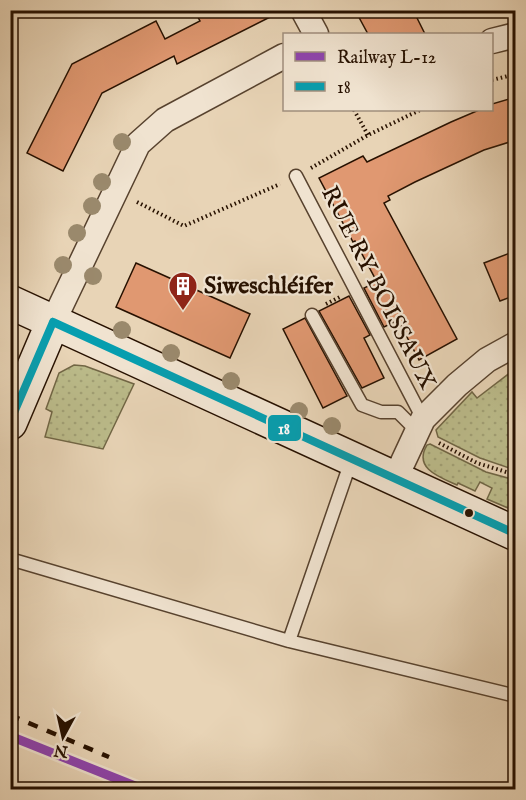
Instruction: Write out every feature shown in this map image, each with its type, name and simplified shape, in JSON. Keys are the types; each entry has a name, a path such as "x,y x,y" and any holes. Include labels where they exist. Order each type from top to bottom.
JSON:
{"street":[{"path":"303,10 315,33"},
{"path":"493,41 516,35"},
{"path":"12,420 53,322 138,144 165,120 283,57"},
{"path":"10,302 516,534"},
{"path":"395,479 420,425 457,385 487,360 516,344"}],"lane":[{"name":"RUE RY BOISSAUX","path":"296,176 355,289 420,425"},
{"path":"314,312 362,405 381,412 398,412 420,425"},
{"path":"289,641 352,459"},
{"path":"10,559 289,641 516,696"}],"path":[{"path":"493,80 516,74"},
{"path":"355,111 368,135"},
{"path":"115,191 184,226 296,176 368,135 418,111"},
{"path":"314,312 355,289"},
{"path":"420,425 477,463 516,475"}],"green space":[{"path":"74,365 85,366 134,384 103,449 45,437 52,412 46,409 59,373"},
{"path":"515,369 515,470 480,458 438,437 436,430 472,392 477,398"},
{"path":"430,444 486,472 515,480 515,511 487,499 492,488 480,482 475,491 450,482 430,471 423,460 427,445"}],"building":[{"path":"194,10 284,10 177,64 174,56 102,93 63,171 27,153 72,64 156,21 165,39 200,21"},
{"path":"355,10 413,10 424,33 367,33"},
{"path":"516,97 516,140 484,150 415,182 388,196 390,200 384,203 457,339 419,360 398,320 384,327 364,288 377,282 319,178 363,156 367,162 477,111 493,111 493,104"},
{"path":"510,253 516,265 516,295 500,301 484,263"},
{"name":"Siweschléifer","path":"136,263 250,314 230,358 116,307"},
{"path":"349,296 370,335 364,338 384,378 362,388 319,311"},
{"path":"305,318 347,396 323,408 283,329"}],"railway":[{"path":"10,715 109,757"}],"rail line":[{"name":"L-12","path":"10,736 145,790"}],"transit line":[{"name":"18","path":"53,322 516,534"},
{"name":"18","path":"10,422 53,322"}],"place":[{"name":"Siweschléifer","path":"183,312"}]}
